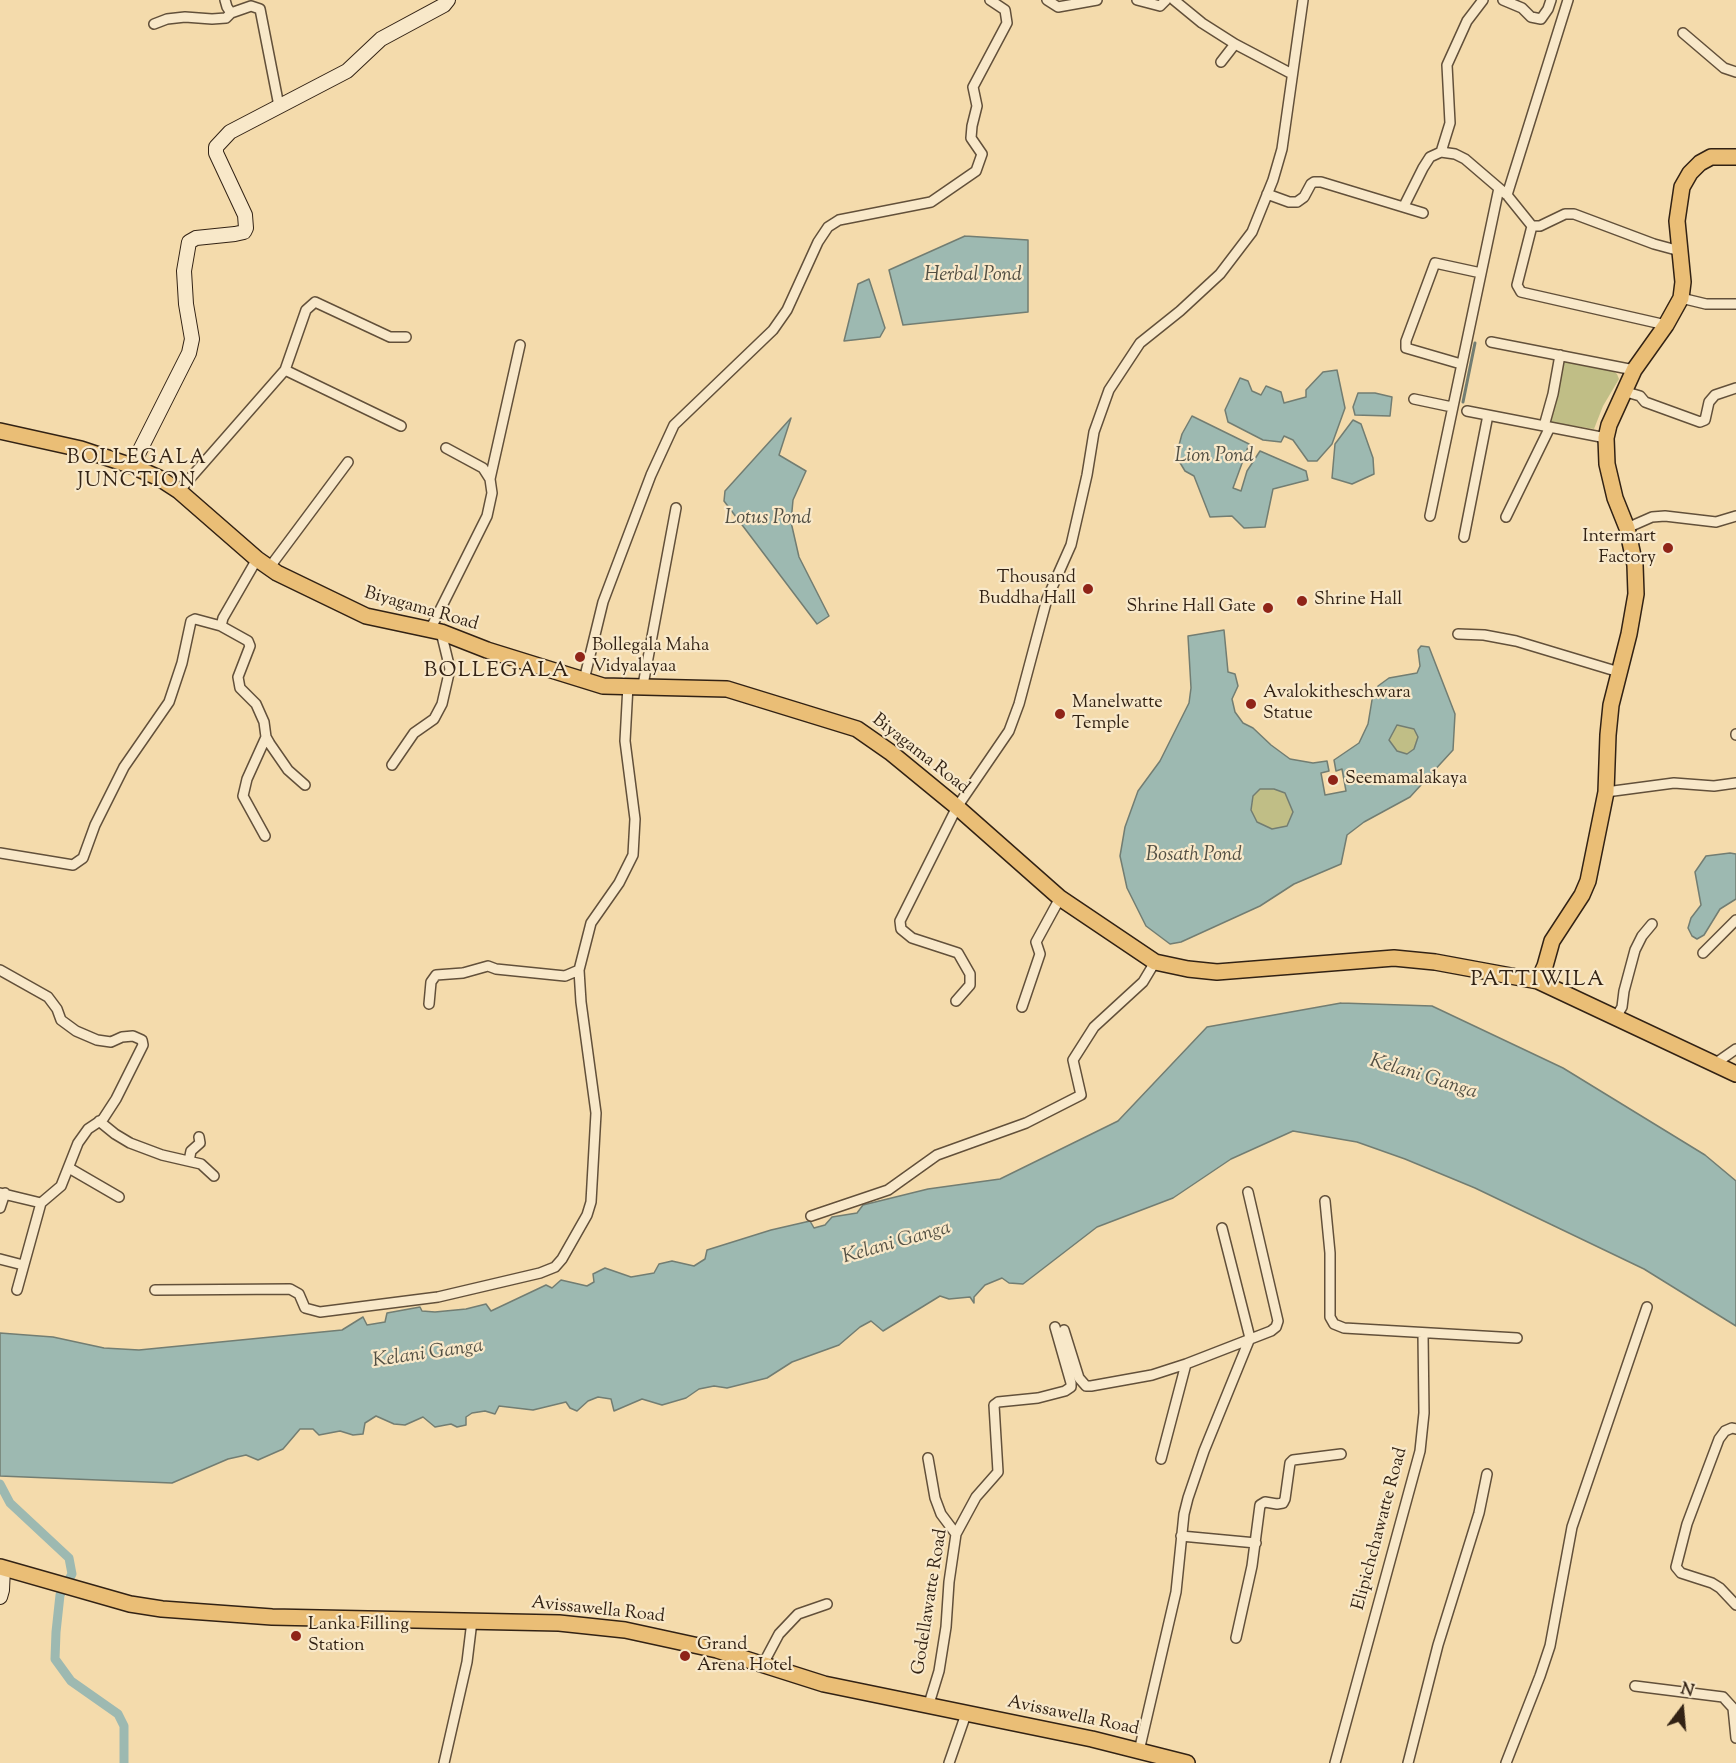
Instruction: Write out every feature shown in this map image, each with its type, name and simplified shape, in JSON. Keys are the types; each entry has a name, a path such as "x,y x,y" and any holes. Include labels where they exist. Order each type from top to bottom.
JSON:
{"main road":[{"path":"1538,981 1552,941 1582,895 1588,881 1606,792 1611,705 1629,634 1635,594 1635,565 1627,528 1614,498 1607,464 1606,438 1613,414 1634,370 1666,325 1681,298 1683,282 1677,221 1682,187 1690,173 1700,163 1711,157 1724,155 1736,157"},
{"name":"Biyagama Road","path":"0,431 81,449 132,466 159,478 179,491 263,564 281,576 366,616 436,631 487,650 603,686 643,685 727,689 844,725 872,738 957,807 1060,898 1155,962 1217,972 1394,958 1435,962 1538,981 1581,999 1736,1074"},
{"name":"Avissawella Road","path":"1,1567 129,1604 201,1613 272,1617 559,1623 625,1630 717,1650 824,1684 1139,1750 1187,1763"}],"street":[{"path":"225,0 226,8 231,13"},
{"path":"132,466 189,353 192,339 186,304 184,272 189,242 196,238 236,234 244,232 246,228 245,215 216,153 216,147 230,132 347,71 381,39 444,5 448,0"},
{"path":"584,680 603,602 651,475 674,425 773,330 787,310 818,242 828,226 839,220 931,202 976,171 982,154 972,138 972,126 977,106 973,87 1007,23 1005,10 990,0"},
{"path":"1047,0 1058,7 1097,0"},
{"path":"1137,0 1160,6 1166,0"},
{"path":"1174,0 1202,23 1235,44 1292,74"},
{"path":"956,1001 970,985 970,974 958,953 912,938 901,929 900,921 957,807 1009,731 1019,704 1047,599 1071,545 1094,432 1109,390 1140,342 1220,274 1252,232 1282,149 1303,0"},
{"path":"1440,152 1450,123 1447,65 1467,21 1483,0"},
{"path":"1503,0 1522,8 1531,17 1540,19 1548,9 1551,0"},
{"path":"1507,195 1568,0"},
{"path":"154,24 167,19 185,17 226,18 251,3 260,9 279,106"},
{"path":"1683,33 1724,68 1736,72"},
{"path":"1221,62 1235,44"},
{"path":"1404,206 1430,158 1440,152 1455,153 1507,195 1532,226"},
{"path":"1267,194 1289,202 1297,202 1304,197 1311,184 1321,182 1424,213"},
{"path":"1430,516 1499,188"},
{"path":"1532,226 1540,226 1565,214 1574,214 1654,244 1680,251"},
{"path":"1532,226 1517,285 1521,292 1666,325"},
{"path":"1461,364 1406,348 1407,341 1435,262 1481,273"},
{"path":"1681,298 1706,304 1736,304"},
{"path":"179,491 285,370 306,310 315,302 390,337 406,337"},
{"path":"1491,342 1634,370"},
{"path":"392,765 414,733 434,719 442,704 450,669 436,631 487,516 492,493 490,479 520,345"},
{"path":"1506,517 1547,426 1560,354"},
{"path":"285,370 401,426"},
{"path":"1623,391 1700,422 1705,420 1709,402 1715,395 1736,388"},
{"path":"1414,399 1452,408"},
{"path":"1467,411 1606,438"},
{"path":"1464,537 1488,415"},
{"path":"446,447 483,468 490,479"},
{"path":"221,626 223,618 263,564 348,462"},
{"path":"643,685 676,508"},
{"path":"1627,528 1652,517 1665,516 1716,522 1736,516"},
{"path":"0,853 73,865 83,858 95,825 124,767 169,702 182,663 191,621 195,619 221,626 248,641 250,646 238,677 240,688 256,704 264,722 266,737 288,770 305,784"},
{"path":"1458,634 1484,635 1516,641 1619,672"},
{"path":"155,1290 290,1289 299,1294 305,1308 320,1312 438,1297 540,1273 555,1267 572,1243 587,1215 591,1202 596,1113 583,1023 579,970 591,923 619,883 633,855 635,819 625,741 628,685"},
{"path":"265,836 243,796 247,779 266,737"},
{"path":"1606,792 1674,783 1714,786 1736,783"},
{"path":"1022,1007 1040,954 1036,942 1060,898"},
{"path":"1703,953 1736,920"},
{"path":"1616,1017 1622,1007 1635,950 1642,936 1652,924"},
{"path":"811,1216 888,1190 937,1155 1026,1123 1081,1095 1073,1060 1094,1027 1143,982 1155,962"},
{"path":"429,1004 431,982 436,975 463,974 488,966 496,969 565,976 579,970"},
{"path":"0,970 48,997 57,1009 61,1020 76,1031 97,1040 111,1042 122,1037 133,1036 142,1040 143,1046 116,1099 78,1143 61,1186 40,1203 17,1290"},
{"path":"1716,1063 1736,1049"},
{"path":"99,1121 130,1143 162,1155 189,1161 205,1160 214,1176"},
{"path":"189,1161 191,1151 200,1143 200,1137"},
{"path":"69,1168 119,1197"},
{"path":"1161,1459 1186,1364 1271,1331 1276,1327 1278,1321 1248,1192"},
{"path":"0,1208 2,1193 40,1203"},
{"path":"1324,1201 1330,1253 1330,1317 1334,1324 1344,1328 1517,1338"},
{"path":"1139,1750 1176,1592 1184,1514 1196,1472 1250,1338 1222,1227"},
{"path":"0,1259 23,1265"},
{"path":"1506,1763 1550,1646 1572,1527 1647,1307"},
{"name":"Godellawatte Road","path":"928,1707 939,1671 956,1534 976,1497 998,1472 994,1405 998,1402 1038,1398 1065,1391 1071,1387 1059,1328 1079,1378 1086,1386 1152,1375 1186,1364"},
{"name":"Elipichchawatte Road","path":"1335,1763 1420,1451 1424,1413 1423,1334"},
{"path":"1736,1429 1725,1431 1719,1439 1687,1524 1676,1562 1676,1568 1681,1573 1712,1583 1736,1605"},
{"path":"1236,1638 1256,1543 1260,1505 1265,1502 1283,1503 1286,1499 1290,1463 1293,1460 1341,1454"},
{"path":"928,1458 934,1498 941,1514 956,1534"},
{"path":"1408,1763 1443,1627 1479,1514 1487,1474"},
{"path":"1181,1536 1256,1543"},
{"path":"0,1598 1,1567"},
{"path":"762,1666 779,1634 798,1614 827,1604"},
{"path":"444,1763 467,1662 472,1621"},
{"path":"1635,1686 1724,1697 1734,1708 1736,1738"},
{"path":"949,1763 966,1714"}],"shaded area":[{"path":"1563,359 1608,367 1617,374 1619,379 1603,406 1594,429 1549,422"},
{"path":"1397,725 1414,729 1418,737 1414,749 1407,754 1397,751 1389,740"},
{"path":"1260,789 1274,789 1285,793 1293,812 1287,826 1272,829 1257,822 1251,810 1253,796"}],"water":[{"name":"Herbal Pond","path":"965,236 1028,240 1028,312 903,325 889,270"},
{"path":"869,279 885,328 880,337 844,341 858,284"},
{"path":"1337,370 1345,408 1332,444 1317,461 1308,461 1293,440 1284,436 1281,442 1263,440 1228,422 1225,410 1240,378 1248,381 1252,391 1261,395 1266,386 1281,392 1284,403 1306,397 1306,390 1323,372"},
{"path":"1358,393 1375,393 1392,397 1390,416 1355,415 1353,407"},
{"name":"Lion Pond","path":"1192,416 1249,444 1233,488 1241,491 1247,471 1260,451 1306,471 1308,480 1273,489 1265,527 1244,528 1232,516 1210,517 1194,476 1185,471 1176,456 1182,434"},
{"name":"Lotus Pond","path":"791,418 779,455 806,471 793,500 791,522 799,557 829,616 817,624 724,501 725,491"},
{"path":"1353,420 1361,424 1373,458 1374,474 1352,484 1332,478 1335,444"},
{"name":"Bosath Pond","path":"1224,630 1228,672 1235,674 1238,686 1232,699 1235,712 1243,723 1253,728 1290,759 1313,763 1327,761 1329,771 1321,773 1325,795 1346,791 1342,769 1336,771 1334,760 1359,743 1368,724 1372,700 1378,686 1389,678 1417,673 1420,666 1418,650 1421,646 1429,647 1455,714 1453,750 1410,797 1364,822 1347,835 1341,864 1294,884 1260,906 1181,942 1170,944 1146,926 1127,888 1120,856 1125,827 1138,791 1160,761 1189,703 1191,688 1188,636","holes":["1397,725 1414,729 1418,737 1414,749 1407,754 1397,751 1389,740","1260,789 1274,789 1285,793 1293,812 1287,826 1272,829 1257,822 1251,810 1253,796"]},
{"path":"1736,854 1736,899 1720,909 1704,935 1697,939 1692,936 1688,928 1691,918 1701,905 1695,872 1706,856"},
{"name":"Kelani Ganga","path":"1341,1003 1432,1006 1563,1068 1705,1155 1736,1181 1736,1326 1644,1269 1475,1188 1357,1142 1293,1131 1231,1159 1173,1198 1097,1227 1023,1284 1009,1283 1002,1278 985,1285 974,1297 974,1303 970,1297 949,1299 940,1296 883,1331 871,1321 839,1345 792,1362 767,1378 727,1388 714,1386 699,1389 686,1398 662,1405 642,1399 614,1411 611,1399 598,1397 588,1401 577,1411 570,1408 566,1402 533,1410 499,1406 495,1414 485,1411 472,1413 466,1417 466,1425 457,1427 451,1424 435,1427 423,1417 405,1425 394,1424 376,1416 365,1423 363,1434 353,1435 340,1431 319,1435 313,1429 300,1429 283,1449 258,1460 246,1455 228,1459 172,1483 0,1476 0,1333 53,1337 104,1348 139,1350 342,1330 363,1317 367,1325 385,1322 387,1313 420,1307 422,1311 435,1312 466,1309 486,1304 491,1311 546,1285 552,1288 561,1280 587,1286 594,1282 593,1274 605,1268 631,1277 654,1273 659,1264 672,1261 694,1266 705,1259 707,1250 771,1230 810,1221 814,1228 825,1225 832,1217 857,1213 863,1205 928,1189 1000,1179 1118,1121 1207,1027"}],"waterway":[{"path":"1463,402 1475,343"},
{"path":"0,1484 10,1503 69,1558 72,1574 60,1595 55,1659 71,1681 118,1714 124,1726 124,1763"}],"place":[{"name":"Intermart Factory","path":"1668,548"},
{"name":"Thousand Buddha Hall","path":"1088,589"},
{"name":"Shrine Hall","path":"1302,601"},
{"name":"Shrine Hall Gate","path":"1268,608"},
{"name":"Bollegala Maha Vidyalayaa","path":"580,657"},
{"name":"Avalokitheschwara Statue","path":"1251,704"},
{"name":"Manelwatte Temple","path":"1060,714"},
{"name":"Seemamalakaya","path":"1333,780"},
{"name":"Lanka Filling Station","path":"296,1636"},
{"name":"Grand Arena Hotel","path":"685,1656"}],"district":[{"name":"BOLLEGALA JUNCTION","path":"137,472"},
{"name":"BOLLEGALA","path":"497,672"},
{"name":"PATTIWILA","path":"1538,981"}]}
